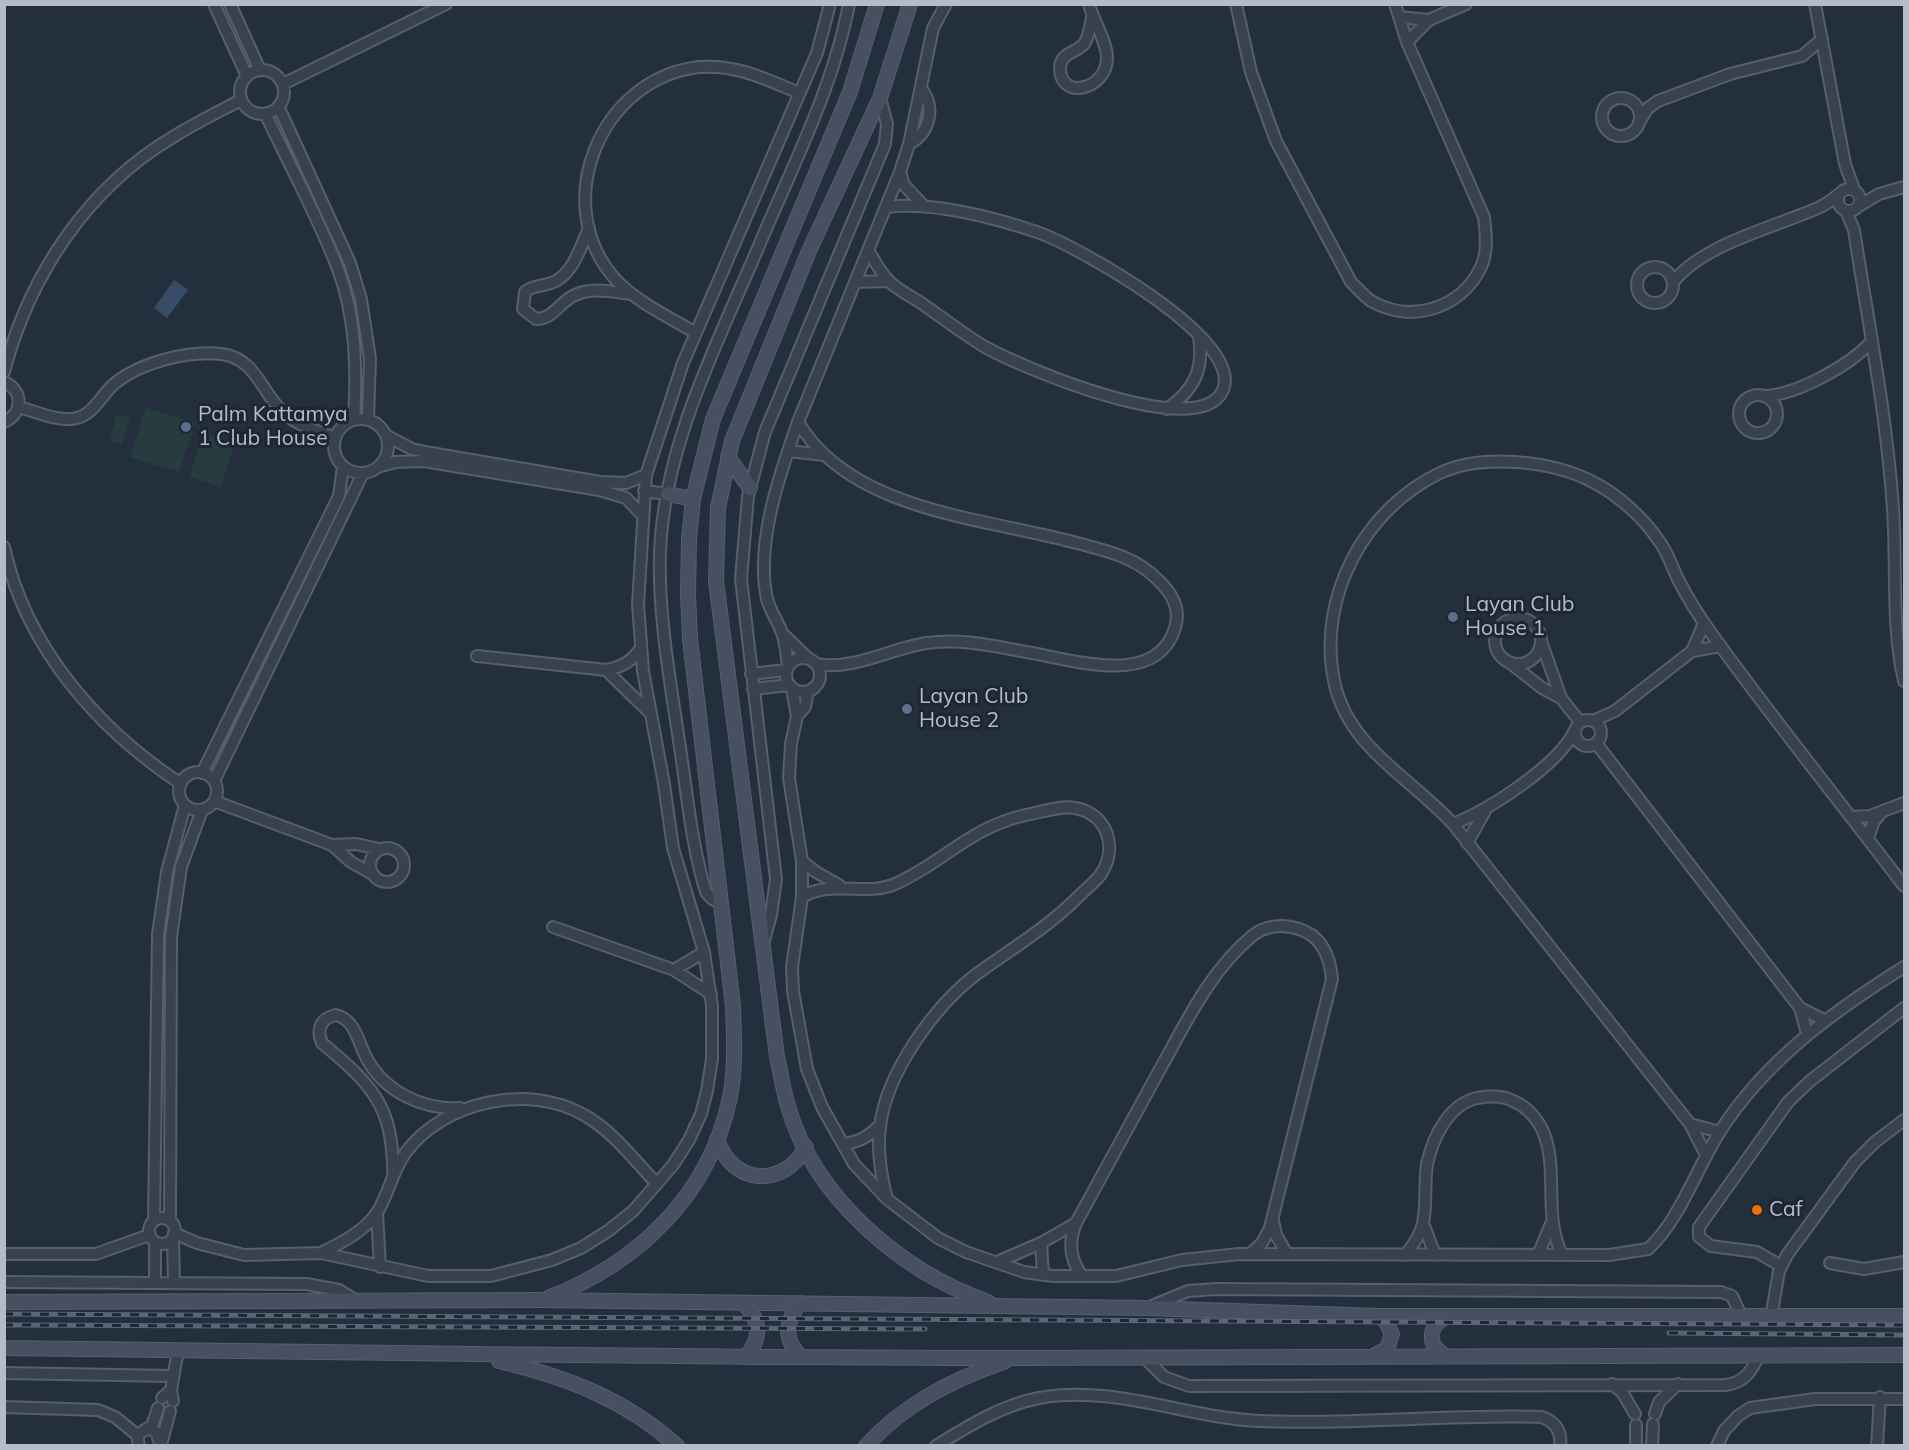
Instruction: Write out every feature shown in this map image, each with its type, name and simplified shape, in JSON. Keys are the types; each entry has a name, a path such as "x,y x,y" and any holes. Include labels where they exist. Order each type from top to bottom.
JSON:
{"main road":[{"path":"540,1300 606,1271 642,1245 673,1214 700,1177 717,1139 730,1097 735,1054 733,1006 690,639 688,566 693,500 713,419 850,92 877,4"},
{"path":"910,4 880,98 809,250 743,408 728,457 718,508 716,581 777,1057 788,1108 806,1147 842,1203 880,1242 925,1273 968,1294 998,1305"},
{"path":"787,244 788,250 798,256 809,250"},
{"path":"771,282 776,279 788,279 793,290"},
{"path":"728,457 750,488"},
{"path":"668,494 693,500"},
{"path":"717,1139 721,1149 734,1166 743,1172 764,1176 785,1170 794,1164 806,1147"},
{"path":"4,1302 540,1300 998,1305 1446,1317 1905,1316"},
{"path":"743,1303 754,1315 759,1332 754,1347 746,1357"},
{"path":"800,1303 790,1317 787,1333 792,1347 801,1357"},
{"path":"1373,1356 1381,1353 1391,1342 1390,1326 1378,1316"},
{"path":"1446,1317 1438,1321 1431,1336 1433,1345 1446,1356"},
{"path":"4,1348 473,1355 1014,1358 1905,1355"},
{"path":"473,1355 564,1378 599,1392 631,1410 677,1446"},
{"path":"866,1446 926,1397 954,1381 1014,1358"}],"street":[{"path":"214,4 247,76"},
{"path":"230,4 260,70"},
{"path":"283,84 446,4"},
{"path":"174,1235 244,1255 321,1253 428,1276 460,1278 522,1270 581,1248 608,1231 633,1211 684,1149 701,1114 712,1059 711,994 704,952 673,848 640,649 638,604 646,475 683,363 817,53 830,4"},
{"path":"721,904 712,899 705,888 666,654 660,572 665,508 678,447 708,365 827,82 849,4"},
{"path":"946,4 933,28 909,144 900,172 788,451 767,535 763,568 768,601 783,634 797,716 791,744 789,778 802,861 802,897 794,941 793,991 807,1069 822,1107 866,1179 911,1220 938,1238 966,1252 1043,1275 1116,1276 1182,1260 1250,1254 1625,1255 1648,1249 1665,1229 1720,1132 1762,1078 1824,1020 1905,967"},
{"path":"1089,4 1107,56 1105,70 1097,82 1086,88 1074,88 1064,81 1060,71 1062,60 1069,51 1079,48 1086,42 1092,17"},
{"path":"1236,4 1251,72 1276,141 1351,282 1370,300 1394,311 1421,312 1446,304 1467,288 1481,266 1487,240 1484,217 1407,42 1395,4"},
{"path":"1407,42 1429,20 1466,4"},
{"path":"1815,4 1845,164 1855,189 1861,197 1854,230"},
{"path":"1399,17 1429,20"},
{"path":"1658,101 1620,98 1609,102 1603,112 1603,123 1610,132 1621,136 1632,132 1648,108 1658,101 1730,74 1802,56 1822,39"},
{"path":"1802,56 1827,65"},
{"path":"696,333 631,294 602,260 589,228 585,193 593,148 617,110 654,81 683,71 721,66 744,70 799,93"},
{"path":"260,70 274,73 283,84 285,94 279,108 266,115 251,112 241,100 241,85 247,76 260,70"},
{"path":"763,944 772,909 776,879 741,579 742,538 750,488 773,412 885,144 887,124 880,98"},
{"path":"4,372 22,316 36,285 59,247 94,202 144,157 172,137 241,100"},
{"path":"1629,100 1638,111 1639,122"},
{"path":"279,108 350,263 356,281 367,329 370,359 368,419"},
{"path":"266,115 338,270 344,289 356,358 354,419"},
{"path":"1845,164 1838,203 1845,210 1854,230 1875,368 1893,508 1895,608 1905,681"},
{"path":"900,172 904,185 923,204"},
{"path":"1691,265 1663,269 1651,267 1641,272 1636,283 1638,294 1646,302 1658,303 1671,293 1673,282 1691,265 1742,239 1822,208 1846,188 1886,191 1905,187"},
{"path":"1822,208 1845,210 1858,207 1886,191"},
{"path":"868,250 889,281 986,347 1084,390 1167,409 1196,410 1212,404 1223,391 1224,374 1198,334 1162,301 1063,243 1011,224 923,204 886,207"},
{"path":"589,228 567,273 556,281 531,286 525,292 523,309 528,315 544,319 573,296 587,291 631,294"},
{"path":"1663,269 1673,282"},
{"path":"855,282 889,281"},
{"path":"1167,409 1185,396 1197,377 1202,356 1198,334"},
{"path":"1795,390 1778,414 1774,425 1764,432 1752,432 1742,425 1738,414 1742,402 1752,395 1766,396 1795,390 1849,360 1871,342"},
{"path":"18,407 68,419 77,418 92,409 112,386 130,372 150,362 221,354 239,359 253,370 276,405 293,420 335,438"},
{"path":"1849,360 1863,362 1875,368"},
{"path":"4,382 15,389 18,395 18,407 14,417 4,423"},
{"path":"1766,396 1774,402 1778,414"},
{"path":"646,475 608,488 409,460 381,466 363,473 352,472 343,466 335,453 335,438 342,426 354,419 368,419 376,422 387,436 412,449 608,488 643,511 665,508"},
{"path":"797,716 805,707 808,691 841,666 918,645 957,642 1102,664 1139,665 1151,660 1162,650 1172,638 1178,619 1171,595 1141,565 1116,553 1027,529 937,511 906,501 876,488 824,455 798,422"},
{"path":"381,466 389,447 387,436"},
{"path":"788,451 824,455"},
{"path":"1706,1155 1690,1124 1453,824 1365,744 1353,729 1334,681 1330,631 1341,582 1364,537 1398,499 1442,472 1492,461 1544,465 1592,482 1632,509 1661,543 1680,584 1704,623 1905,886"},
{"path":"202,773 339,496 343,466"},
{"path":"214,781 363,473"},
{"path":"644,491 668,494"},
{"path":"4,547 23,602 59,668 110,729 147,762 181,784"},
{"path":"1560,698 1542,688 1500,655 1495,645 1496,633 1502,624 1518,618 1529,622 1537,630 1560,698 1578,726 1576,738 1594,741 1800,1008 1807,1034"},
{"path":"1692,651 1704,623"},
{"path":"783,634 812,661 819,681"},
{"path":"1509,662 1520,664 1530,660 1538,652 1540,641"},
{"path":"1562,752 1578,726 1615,711 1692,651 1721,646"},
{"path":"477,656 606,670 620,667 632,660 640,649"},
{"path":"751,674 787,667 797,658 841,666"},
{"path":"606,670 650,713"},
{"path":"753,689 791,687 808,691"},
{"path":"1453,824 1485,811 1562,752 1594,741 1615,711"},
{"path":"1593,721 1599,727 1594,741"},
{"path":"154,1221 158,934 167,872 185,805 179,794 181,784 190,774 202,773 214,781 217,791 214,801 202,810 181,867 171,937 170,1221 174,1235 174,1283"},
{"path":"214,801 332,845 351,862 380,880 391,881 398,877 404,867 402,856 396,850 356,844 332,845"},
{"path":"1852,817 1870,816 1905,803"},
{"path":"185,805 202,810"},
{"path":"802,897 820,889 845,887 869,889 893,885 971,835 993,825 1056,809 1074,807 1091,813 1104,825 1110,842 1108,860 1100,876 1056,919 975,975 949,999 925,1027 890,1091 880,1125 881,1173 887,1199"},
{"path":"1467,843 1485,811"},
{"path":"1868,838 1874,821 1882,812"},
{"path":"374,875 370,861 379,849"},
{"path":"802,861 823,877 845,887"},
{"path":"1082,1276 1072,1256 1071,1245 1076,1223 1207,984 1253,935 1270,927 1289,925 1307,931 1321,943 1330,960 1332,979 1272,1220 1262,1243 1250,1254"},
{"path":"554,927 674,970 711,994"},
{"path":"674,970 704,952"},
{"path":"1800,1008 1824,1020"},
{"path":"1781,1266 1757,1251 1706,1244 1700,1237 1700,1227 1788,1102 1810,1081 1905,1008"},
{"path":"393,1173 389,1127 381,1106 354,1069 322,1043 319,1029 322,1022 336,1015 350,1022 367,1059 378,1075 410,1099 438,1107 468,1108"},
{"path":"1405,1255 1416,1240 1423,1223 1427,1164 1439,1130 1452,1112 1470,1100 1492,1096 1513,1100 1531,1112 1542,1130 1550,1167 1551,1224 1562,1255"},
{"path":"380,1267 377,1213 393,1173 407,1151 424,1133 445,1118 468,1108 504,1100 531,1099 558,1104 584,1114 606,1130 657,1184"},
{"path":"1771,1318 1781,1266 1855,1162 1875,1142 1905,1120"},
{"path":"1690,1124 1720,1132"},
{"path":"843,1144 856,1142 869,1136 880,1125"},
{"path":"866,1179 881,1173"},
{"path":"321,1253 351,1236 377,1213"},
{"path":"155,1283 152,1238 149,1228 154,1221 162,1218 170,1221"},
{"path":"1272,1220 1276,1235 1287,1254"},
{"path":"997,1262 1041,1243 1076,1223"},
{"path":"1423,1223 1435,1255"},
{"path":"1538,1255 1551,1224"},
{"path":"4,1254 96,1254 152,1238 165,1243 174,1235"},
{"path":"1052,1237 1071,1245"},
{"path":"1041,1243 1043,1275"},
{"path":"1830,1263 1864,1269 1905,1262"},
{"path":"4,1282 324,1286 339,1290 357,1301"},
{"path":"1147,1308 1188,1291 1215,1289 1721,1292 1732,1296 1742,1318"},
{"path":"161,1445 178,1350"},
{"path":"1145,1358 1164,1377 1189,1386 1734,1384 1748,1375 1759,1355"},
{"path":"4,1373 173,1376"},
{"path":"1612,1384 1626,1398 1635,1420 1636,1444 1652,1444 1654,1419 1659,1402 1679,1384"},
{"path":"936,1446 995,1413 1038,1398 1073,1394 1116,1397 1206,1415 1260,1421 1542,1417 1556,1425 1560,1432 1560,1446"},
{"path":"1877,1446 1880,1398"},
{"path":"1717,1446 1724,1431 1746,1410 1815,1399 1905,1399"},
{"path":"151,1429 167,1402"},
{"path":"4,1407 98,1410 115,1417 138,1440 144,1429 151,1429 156,1432 161,1445"}],"green space":[{"path":"146,407 195,423 179,472 130,457"},
{"path":"117,414 130,418 122,445 109,441"},
{"path":"203,433 235,443 221,487 189,477"}],"water":[{"path":"174,280 188,290 167,318 154,308"}],"railway":[{"path":"4,1314 1904,1325"},
{"path":"4,1325 925,1329"},
{"path":"1669,1333 1904,1335"}],"place":[{"name":"Palm Kattamya 1 Club House","path":"186,427"},
{"name":"Layan Club House 1","path":"1453,617"},
{"name":"Layan Club House 2","path":"907,709"},
{"name":"Caf","path":"1757,1210"}]}
